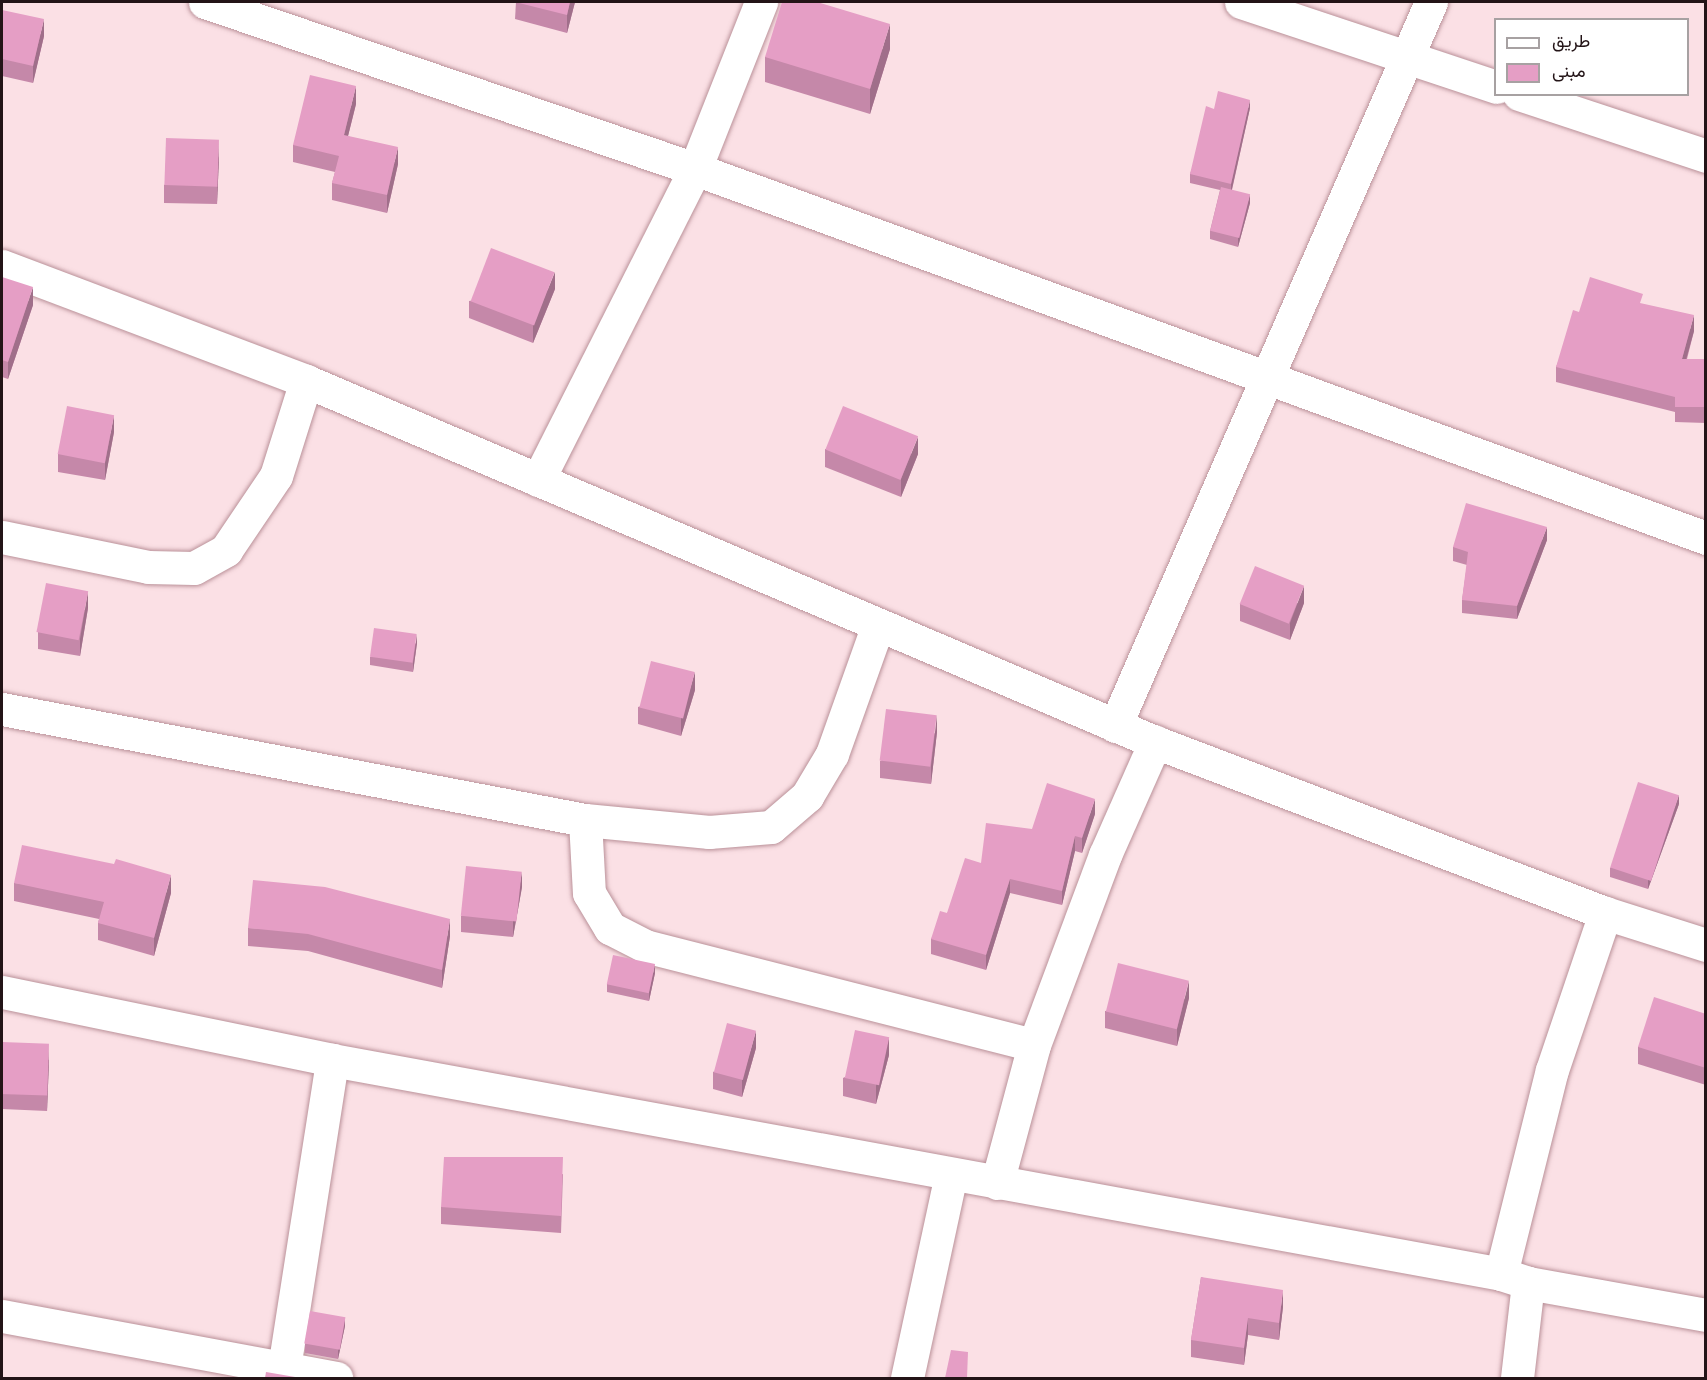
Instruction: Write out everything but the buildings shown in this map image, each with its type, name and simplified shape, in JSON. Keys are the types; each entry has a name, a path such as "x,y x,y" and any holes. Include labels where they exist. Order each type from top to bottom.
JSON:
{"street":[{"path":"205,2 695,169 1706,538"},
{"path":"538,480 695,169 761,2"},
{"path":"1241,2 1494,86"},
{"path":"1115,726 1409,58 1431,2"},
{"path":"1525,96 1706,156"},
{"path":"2,266 306,381 1155,742 1605,913 1706,945"},
{"path":"2,537 148,567 194,567 225,550 276,476 306,381"},
{"path":"2,709 585,820 709,832 771,827 807,796 832,754 878,625"},
{"path":"997,1184 1034,1045 1105,855 1155,742"},
{"path":"585,820 589,893 610,927 645,946 1034,1045"},
{"path":"1517,1378 1514,1278 1552,1070 1605,913"},
{"path":"2,992 332,1060 1514,1278 1706,1316"},
{"path":"284,1368 332,1060"},
{"path":"907,1378 951,1175"},
{"path":"2,1316 336,1378"}]}
